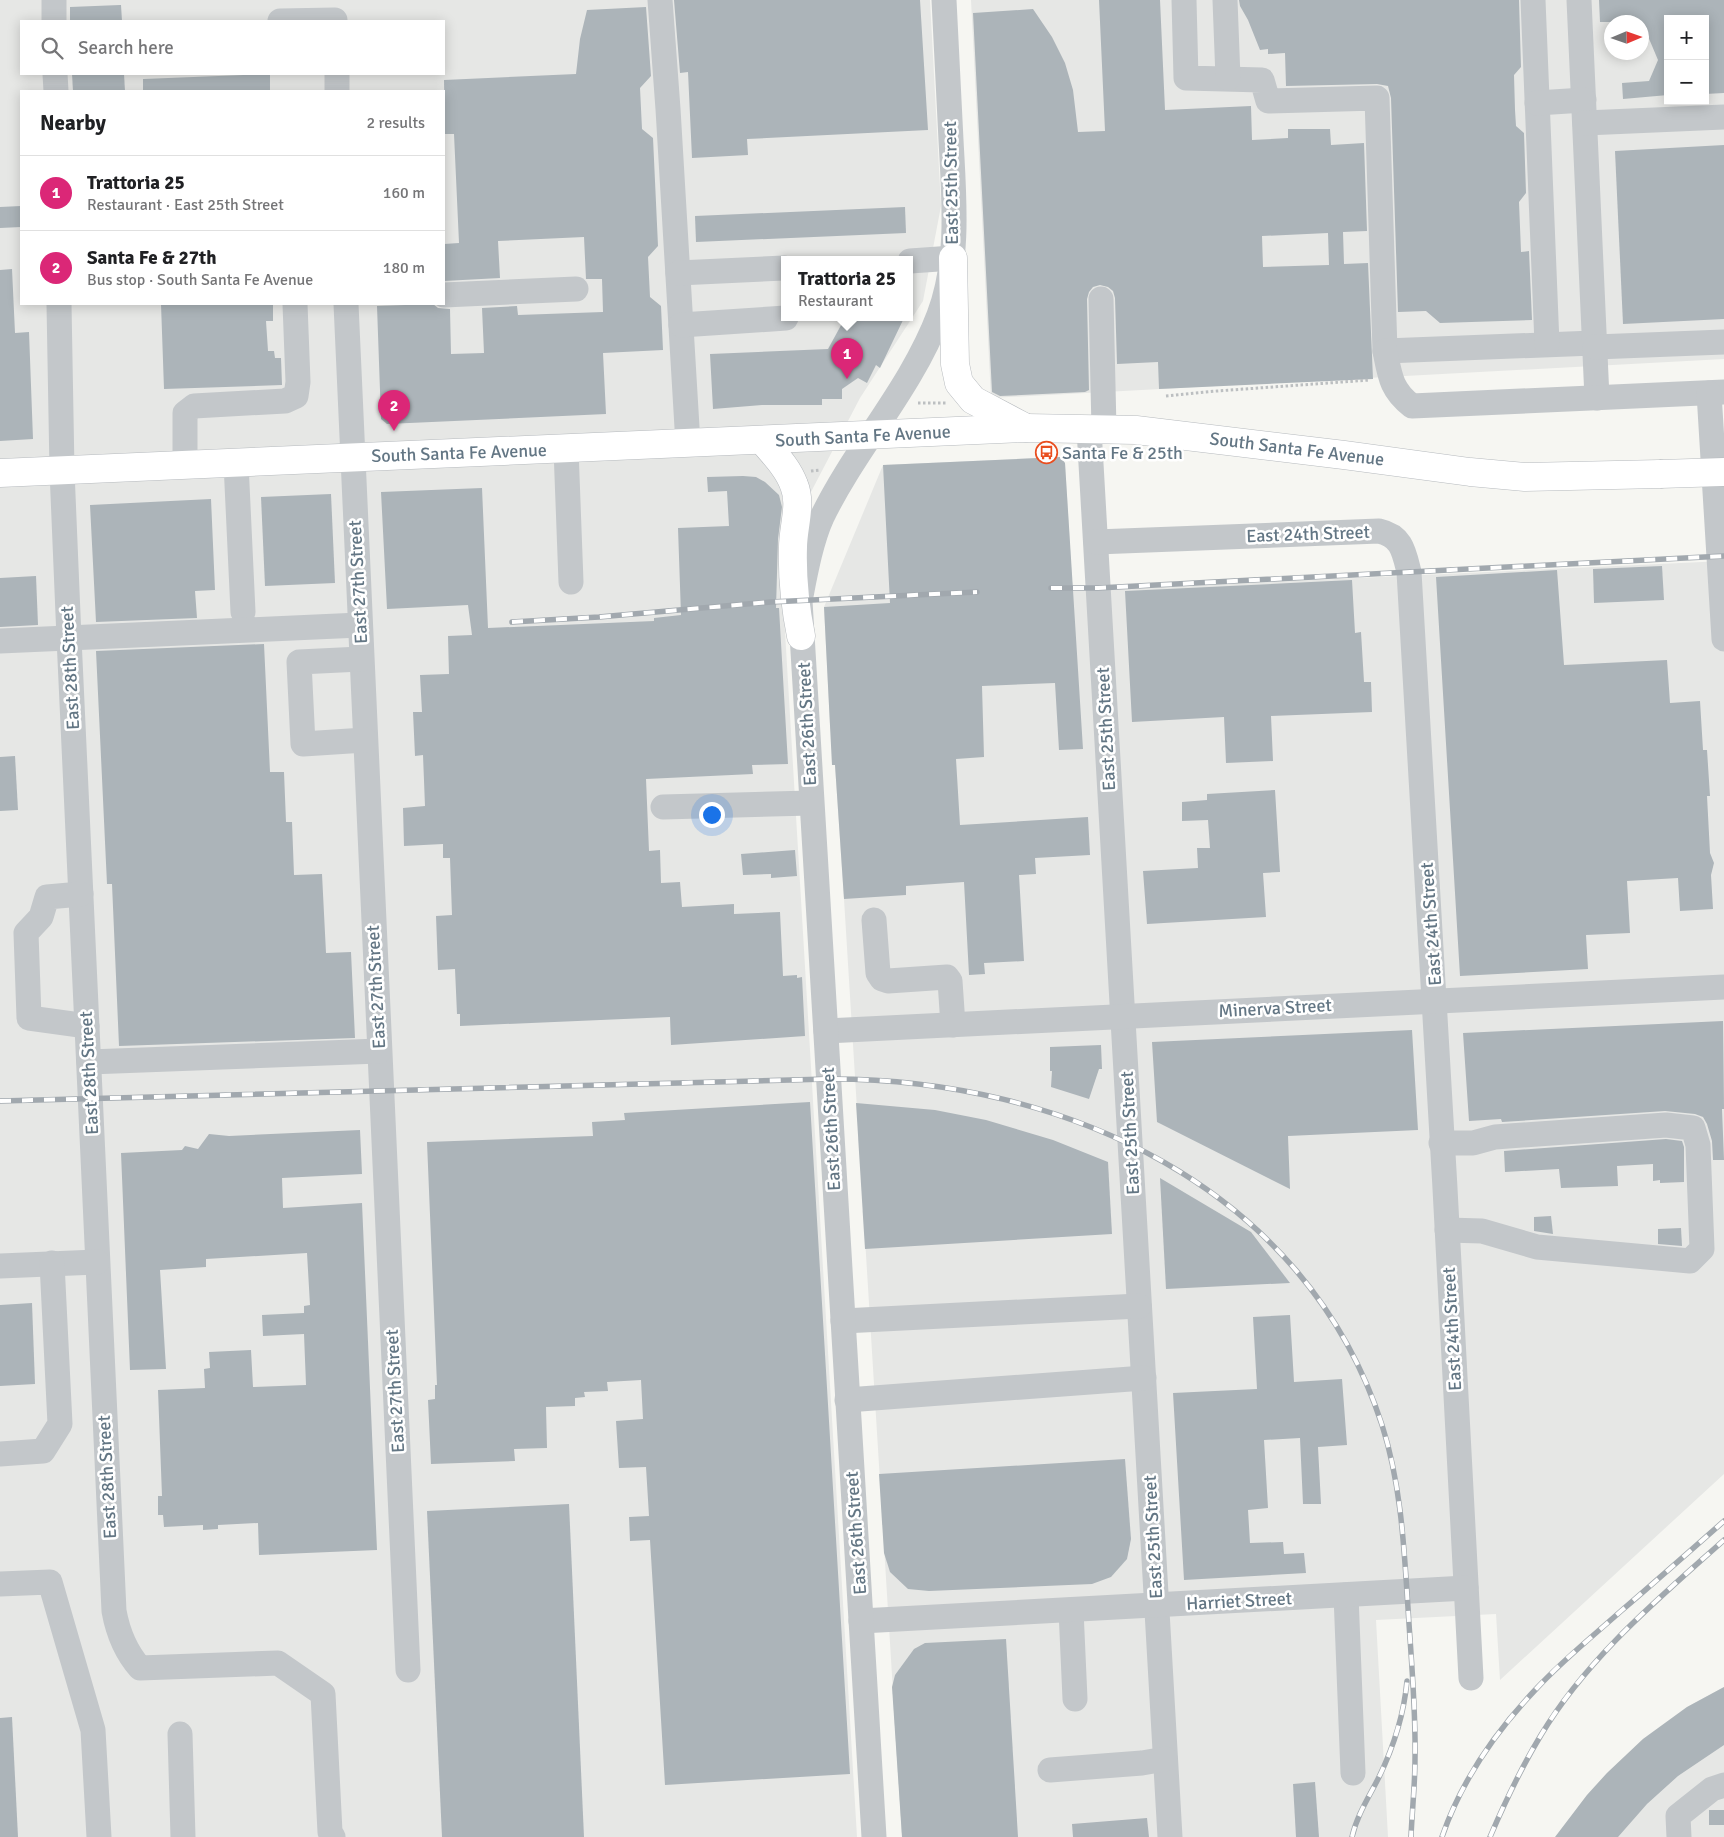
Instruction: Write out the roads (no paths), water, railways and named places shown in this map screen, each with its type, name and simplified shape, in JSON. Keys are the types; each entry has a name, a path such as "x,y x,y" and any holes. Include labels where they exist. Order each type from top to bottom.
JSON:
{"main road":[{"path":"953,258 955,364 959,383 974,400 1026,428"},
{"name":"South Santa Fe Avenue","path":"0,473 1026,428 1097,429 1179,434 1470,472 1525,477 1724,472"},
{"path":"763,441 790,476 795,487 797,499 793,545 793,573 795,601 801,636"}],"street":[{"path":"54,0 54,20"},
{"path":"660,0 688,444"},
{"name":"East 25th Street","path":"870,436 923,352 945,297 953,258 954,196 944,0"},
{"path":"1184,0 1186,78 1262,80 1268,101 1377,98 1385,351 1391,379 1401,398 1412,406 1716,393 1724,639"},
{"path":"1224,0 1228,78"},
{"path":"1533,0 1547,344"},
{"path":"1579,0 1597,398"},
{"path":"288,20 335,14"},
{"path":"55,75 56,90"},
{"path":"337,75 337,90"},
{"path":"1537,103 1584,112 1724,117"},
{"path":"913,261 953,258"},
{"path":"678,273 781,268"},
{"path":"445,295 576,289"},
{"name":"East 25th Street","path":"1102,299 1097,429 1096,542 1170,1837"},
{"name":"East 28th Street","path":"59,305 62,471 113,1600 120,1637 130,1656 140,1668 278,1663 323,1694 330,1832 333,1837"},
{"path":"185,465 185,413 194,406 285,401 296,396 298,382 295,305"},
{"name":"East 27th Street","path":"346,305 408,1670"},
{"path":"681,325 781,318"},
{"path":"1385,351 1547,344 1595,345 1724,342"},
{"name":"East 26th Street","path":"870,436 839,484 821,520 807,566 800,601 874,1837"},
{"path":"566,449 571,582"},
{"path":"236,463 243,612"},
{"name":"East 24th Street","path":"1096,542 1379,531 1396,538 1404,552 1409,572 1436,1000 1471,1678"},
{"path":"0,641 360,625"},
{"path":"361,659 299,662 303,744 365,740"},
{"path":"663,807 811,803"},
{"path":"81,894 47,896 41,917 26,933 29,1018 87,1026"},
{"path":"874,920 878,974 882,979 888,981 947,977 950,981 953,1025"},
{"name":"Minerva Street","path":"826,1031 1724,987"},
{"path":"89,1062 379,1051"},
{"path":"1442,1143 1473,1143 1495,1137 1666,1125 1693,1128 1698,1146 1702,1249 1690,1261 1537,1247 1482,1231 1447,1230"},
{"path":"0,1266 97,1262"},
{"path":"0,1454 43,1451 60,1424 52,1263"},
{"path":"843,1321 1139,1306"},
{"path":"848,1400 1144,1378"},
{"path":"0,1584 50,1582 93,1730 99,1837"},
{"name":"Harriet Street","path":"861,1621 1466,1588"},
{"path":"1346,1595 1354,1773"},
{"path":"1071,1610 1075,1699"},
{"path":"180,1734 183,1837"},
{"path":"1050,1770 1142,1763 1165,1759"},
{"path":"1679,1837 1678,1816 1712,1789 1724,1785"}],"railway":[{"path":"1051,588 1098,588 1724,556"},
{"path":"512,622 599,617 771,602 977,592"},
{"path":"0,1101 828,1079 916,1084 1003,1099 1086,1125 1164,1162 1235,1211 1296,1270 1346,1342 1382,1425 1398,1492 1405,1562 1415,1721 1415,1769 1411,1837"},
{"path":"1442,1837 1459,1796 1470,1776 1494,1739 1522,1704 1568,1658 1724,1521"},
{"path":"1490,1837 1501,1811 1534,1747 1559,1707 1580,1680 1649,1607 1724,1540"},
{"path":"1352,1837 1360,1814 1379,1777 1393,1743 1401,1718 1407,1681"}],"place":[{"name":"Trattoria 25","path":"847,379"},
{"name":"Santa Fe & 27th","path":"394,431"},
{"name":"Santa Fe & 25th","path":"1046,453"}]}
